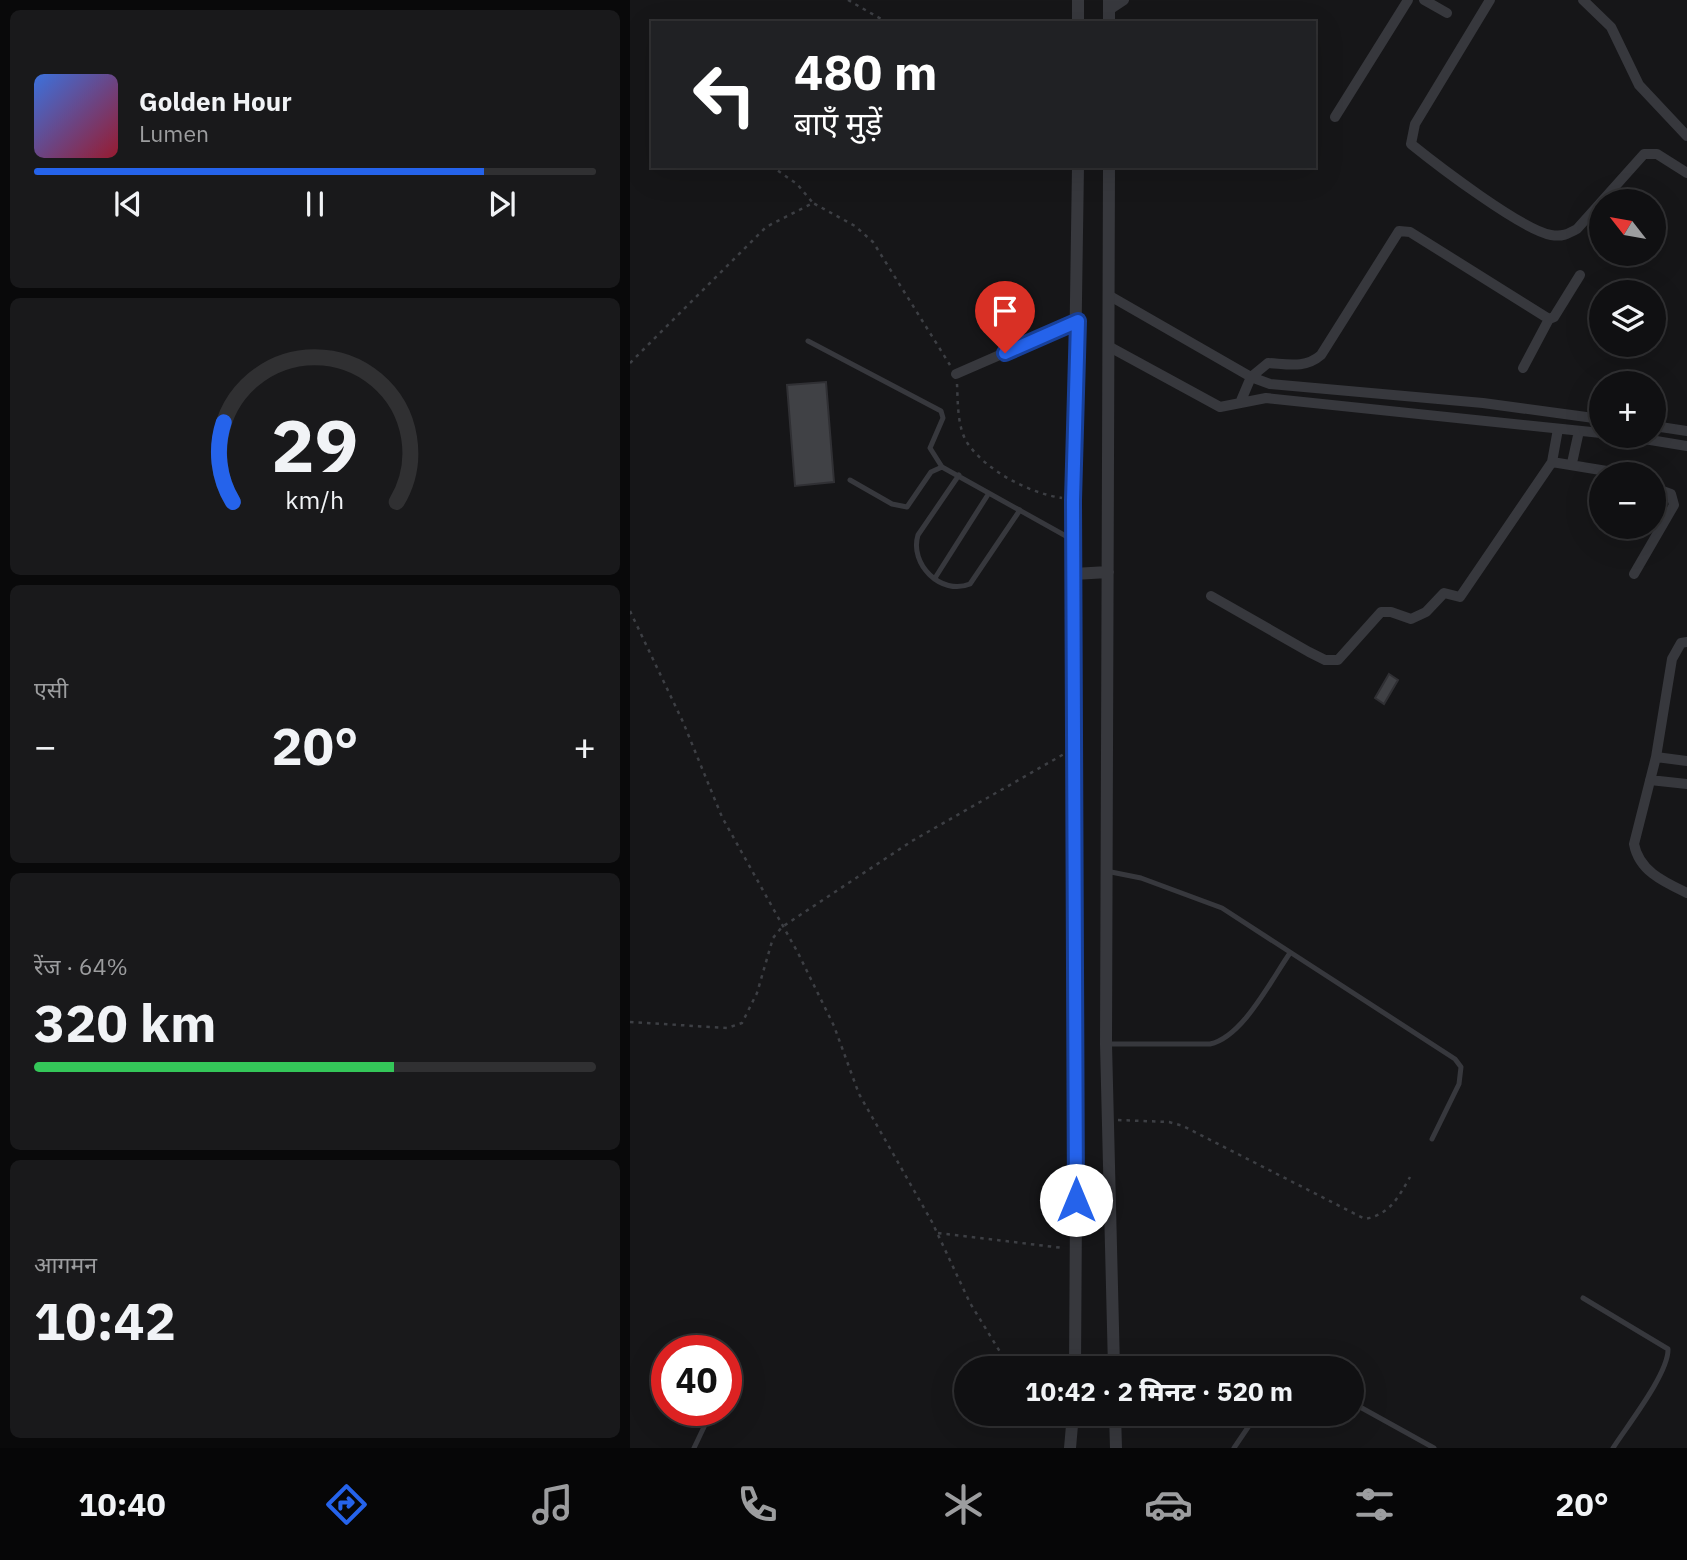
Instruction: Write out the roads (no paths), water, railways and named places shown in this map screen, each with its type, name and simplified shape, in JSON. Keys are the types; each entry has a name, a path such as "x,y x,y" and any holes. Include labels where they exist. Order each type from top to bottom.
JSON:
{"street":[{"path":"1078,0 1078,21"},
{"path":"1109,11 1124,0"},
{"path":"1335,117 1408,0"},
{"path":"1424,0 1447,13"},
{"path":"1490,0 1415,124 1410,144 1527,226 1550,235 1565,236 1577,229 1644,154 1657,154 1687,173"},
{"path":"1583,0 1611,27 1639,85 1687,136"},
{"path":"1075,1356 1073,500 1078,321 1078,168"},
{"path":"1109,168 1106,1044 1114,1356"},
{"path":"1240,403 1251,377 1268,363 1300,365 1312,363 1321,355 1399,231 1410,232 1549,319"},
{"path":"1522,368 1549,319 1554,317 1580,275"},
{"path":"1110,296 1251,377 1270,384 1483,403 1589,417"},
{"path":"956,374 1078,321"},
{"path":"1108,346 1211,404 1227,408 1266,398 1589,432"},
{"path":"1666,428 1687,431"},
{"path":"1211,596 1309,652 1325,660 1338,660 1381,612 1391,612 1412,619 1426,612 1444,593 1460,597 1552,462 1558,429"},
{"path":"1572,464 1579,431"},
{"path":"1666,443 1687,446"},
{"path":"1552,462 1589,467"},
{"path":"1666,492 1671,494 1674,505 1666,519"},
{"path":"1634,573 1654,539"},
{"path":"1074,574 1108,572"},
{"path":"1687,642 1681,643 1672,659 1656,757 1634,844 1636,855 1646,869 1687,893"},
{"path":"1656,757 1687,761"},
{"path":"1650,780 1687,784"},
{"path":"1070,1448 1072,1426"},
{"path":"1115,1426 1116,1448"}],"lane":[{"path":"808,341 941,411 943,418 930,447 942,467 1074,541"},
{"path":"850,480 892,504 907,507 931,472 942,467"},
{"path":"959,475 918,536 915,546 919,564 934,578 952,587 970,584 1020,510"},
{"path":"934,578 989,493"},
{"path":"1106,871 1141,878 1222,908 1455,1059 1461,1067 1460,1084 1432,1139"},
{"path":"1106,1044 1210,1044 1223,1041 1240,1026 1290,953"},
{"path":"1583,1298 1668,1349 1668,1358 1613,1448"},
{"path":"1364,1409 1434,1448"},
{"path":"1234,1448 1249,1426"},
{"path":"694,1448 704,1427"}]}
